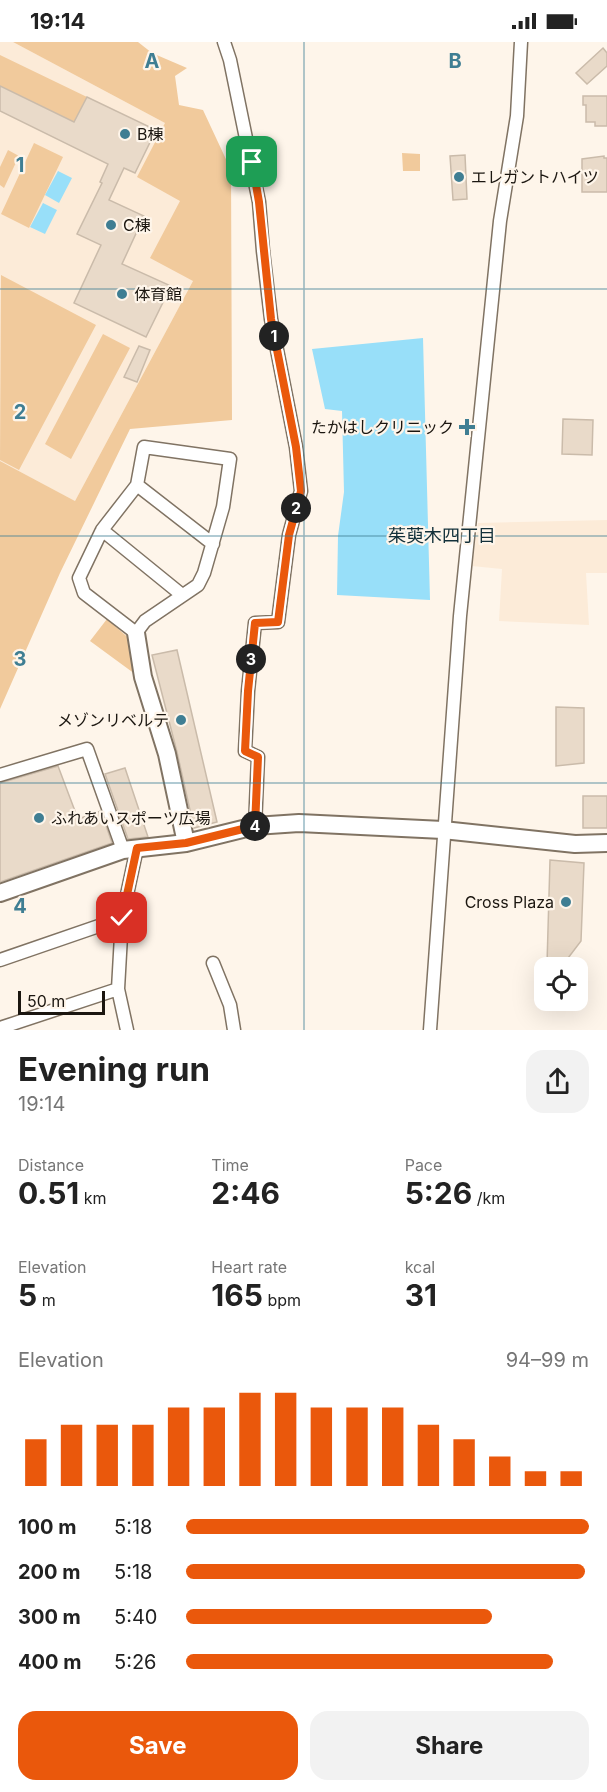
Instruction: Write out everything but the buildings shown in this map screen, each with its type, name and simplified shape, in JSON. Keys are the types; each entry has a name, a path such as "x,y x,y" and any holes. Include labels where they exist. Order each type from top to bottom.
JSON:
{"street":[{"path":"224,42 230,60 259,202 271,319 296,447 301,491 289,535 278,622 255,623 245,751 258,757 255,826"},
{"path":"430,1030 461,605 500,221 517,116 521,42"},
{"path":"136,633 145,621 198,585 204,573 223,507 230,459 144,447 137,485 102,530 79,578 84,593 136,633 143,677 167,754 186,843"},
{"path":"137,485 213,544"},
{"path":"102,530 182,595"},
{"path":"0,775 87,749 130,849 122,918 118,989 127,1030"},
{"path":"0,893 130,849 186,843 255,826 299,823 443,830 575,844 607,843"},
{"path":"0,960 122,918"},
{"path":"213,963 230,1005 234,1030"},
{"path":"0,1028 118,989"}],"shaded area":[{"path":"0,42 13,42 165,123 180,201 193,281 75,501 0,461"},
{"path":"13,42 138,42 152,53 187,68 175,76 179,105 203,110 231,170 232,420 130,429 60,573 0,709 0,461 75,501 193,281 150,258 180,201 137,177 165,123"},
{"path":"0,55 87,97 74,122 0,86"},
{"path":"34,143 63,157 29,228 1,214"},
{"path":"8,150 19,156 4,188 0,185 0,167"},
{"path":"402,153 420,154 420,171 403,171"},
{"path":"1,275 96,325 19,470 0,460"},
{"path":"103,334 130,348 71,459 45,444"},
{"path":"607,520 607,573 586,573 589,625 499,621 502,569 472,566 478,523"},
{"path":"107,619 132,641 135,674 90,641"}],"water":[{"path":"58,171 72,178 59,203 45,195"},
{"path":"43,203 57,210 45,234 30,227"},
{"path":"423,338 430,600 337,595 338,536 344,492 342,411 325,409 312,349"}],"place":[{"name":"B棟","path":"125,134"},
{"name":"エレガントハイツ","path":"459,177"},
{"name":"C棟","path":"111,225"},
{"name":"体育館","path":"122,294"},
{"name":"たかはしクリニック","path":"467,427"},
{"name":"メゾンリベルテ","path":"181,720"},
{"name":"ふれあいスポーツ広場","path":"39,818"},
{"name":"Cross Plaza","path":"566,902"}],"district":[{"name":"茱萸木四丁目","path":"442,535"}],"route":[{"path":"122,918 137,848 186,843 255,826 258,757 245,751 245,726 255,623 278,622 289,535 301,491 296,447 271,319 259,202 252,162"}]}
